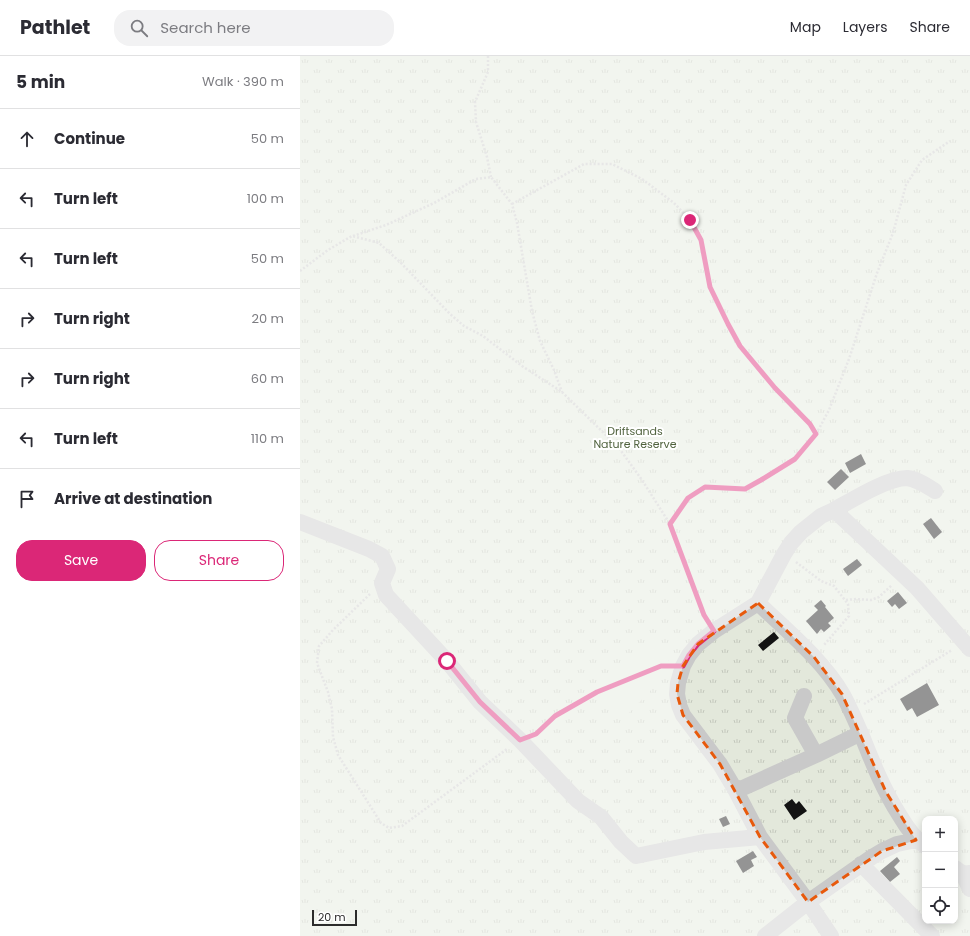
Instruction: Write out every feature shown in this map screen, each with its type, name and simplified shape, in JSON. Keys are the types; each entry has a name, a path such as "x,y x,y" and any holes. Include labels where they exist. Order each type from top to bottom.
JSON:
{"street":[{"path":"831,936 760,837 720,764 683,716 677,694 678,683 683,666 689,655 698,644 714,631 758,603 784,554 791,544 802,532 821,516 863,494 896,480 907,478 935,491"},
{"path":"834,510 917,588 967,645"},
{"path":"300,522 369,549 382,556 388,569 382,583 386,595 447,661 480,702 520,740 578,801 601,817 621,842 636,856 704,842 760,837"},
{"path":"758,603 814,657 836,685 852,712 886,792 895,808 921,843"},
{"path":"804,696 795,718 816,755"},
{"path":"736,791 816,755 860,733"},
{"path":"765,936 808,902 861,864 882,851 897,844 921,843"},
{"path":"861,864 932,936"},
{"path":"963,872 970,890"}],"path":[{"path":"488,56 488,72 475,102 476,122 487,157 491,177 512,204 517,223 532,311 540,341 554,370 562,392"},
{"path":"670,524 688,498 705,487 745,489 795,459 816,434 828,410 849,359 877,273 893,233 906,185 922,160 950,141"},
{"path":"512,204 584,164 612,164 648,183 674,203 690,220 701,240 710,287 740,346 775,388 810,424 816,434"},
{"path":"300,271 328,250 352,236 386,225 434,203 476,179 491,177"},
{"path":"352,236 379,243 464,326 483,336 522,366 562,392 619,448 642,480 670,524 704,615 714,631"},
{"path":"784,554 820,581 834,586 848,604 849,616 814,657"},
{"path":"846,600 872,600 879,597 903,575"},
{"path":"382,583 333,630 319,646 317,663 328,692 332,709 333,737 338,755 381,823 389,828 402,826 520,740 536,734 555,716 597,692 661,666 683,666"},
{"path":"852,712 941,657 967,645"}],"highlighted area":[{"path":"758,603 814,657 842,694 886,792 916,840 882,851 808,902 760,837 720,764 683,715 677,694 678,683 683,666 698,644"}],"green space":[{"name":"Driftsands Nature Reserve","path":"300,56 970,56 970,936 300,936"},
{"path":"648,640 674,666 626,716 599,690"}],"building":[{"path":"861,454 866,464 850,473 845,463"},
{"path":"841,469 849,477 835,490 827,482"},
{"path":"931,518 942,532 934,539 923,524"},
{"path":"857,559 862,565 848,576 843,569"},
{"path":"898,592 907,603 899,609 895,604 892,607 887,601"},
{"path":"821,600 834,618 828,623 831,626 824,632 821,629 817,634 806,621 818,610 814,606"},
{"path":"774,632 779,638 763,651 758,645"},
{"path":"927,683 939,705 917,717 912,708 907,711 900,699"},
{"path":"792,799 796,804 799,801 807,811 794,820 784,805"},
{"path":"726,816 730,824 723,827 719,819"},
{"path":"753,851 757,857 751,860 754,866 743,873 736,861"},
{"path":"897,857 900,861 894,867 900,874 890,882 880,871"}],"route":[{"path":"447,661 480,702 520,740 536,734 555,716 597,692 661,666 683,666 689,655 698,644 714,631 704,615 670,524 688,498 705,487 745,489 795,459 816,434 810,424 775,388 740,346 710,287 701,240 690,220"}]}
